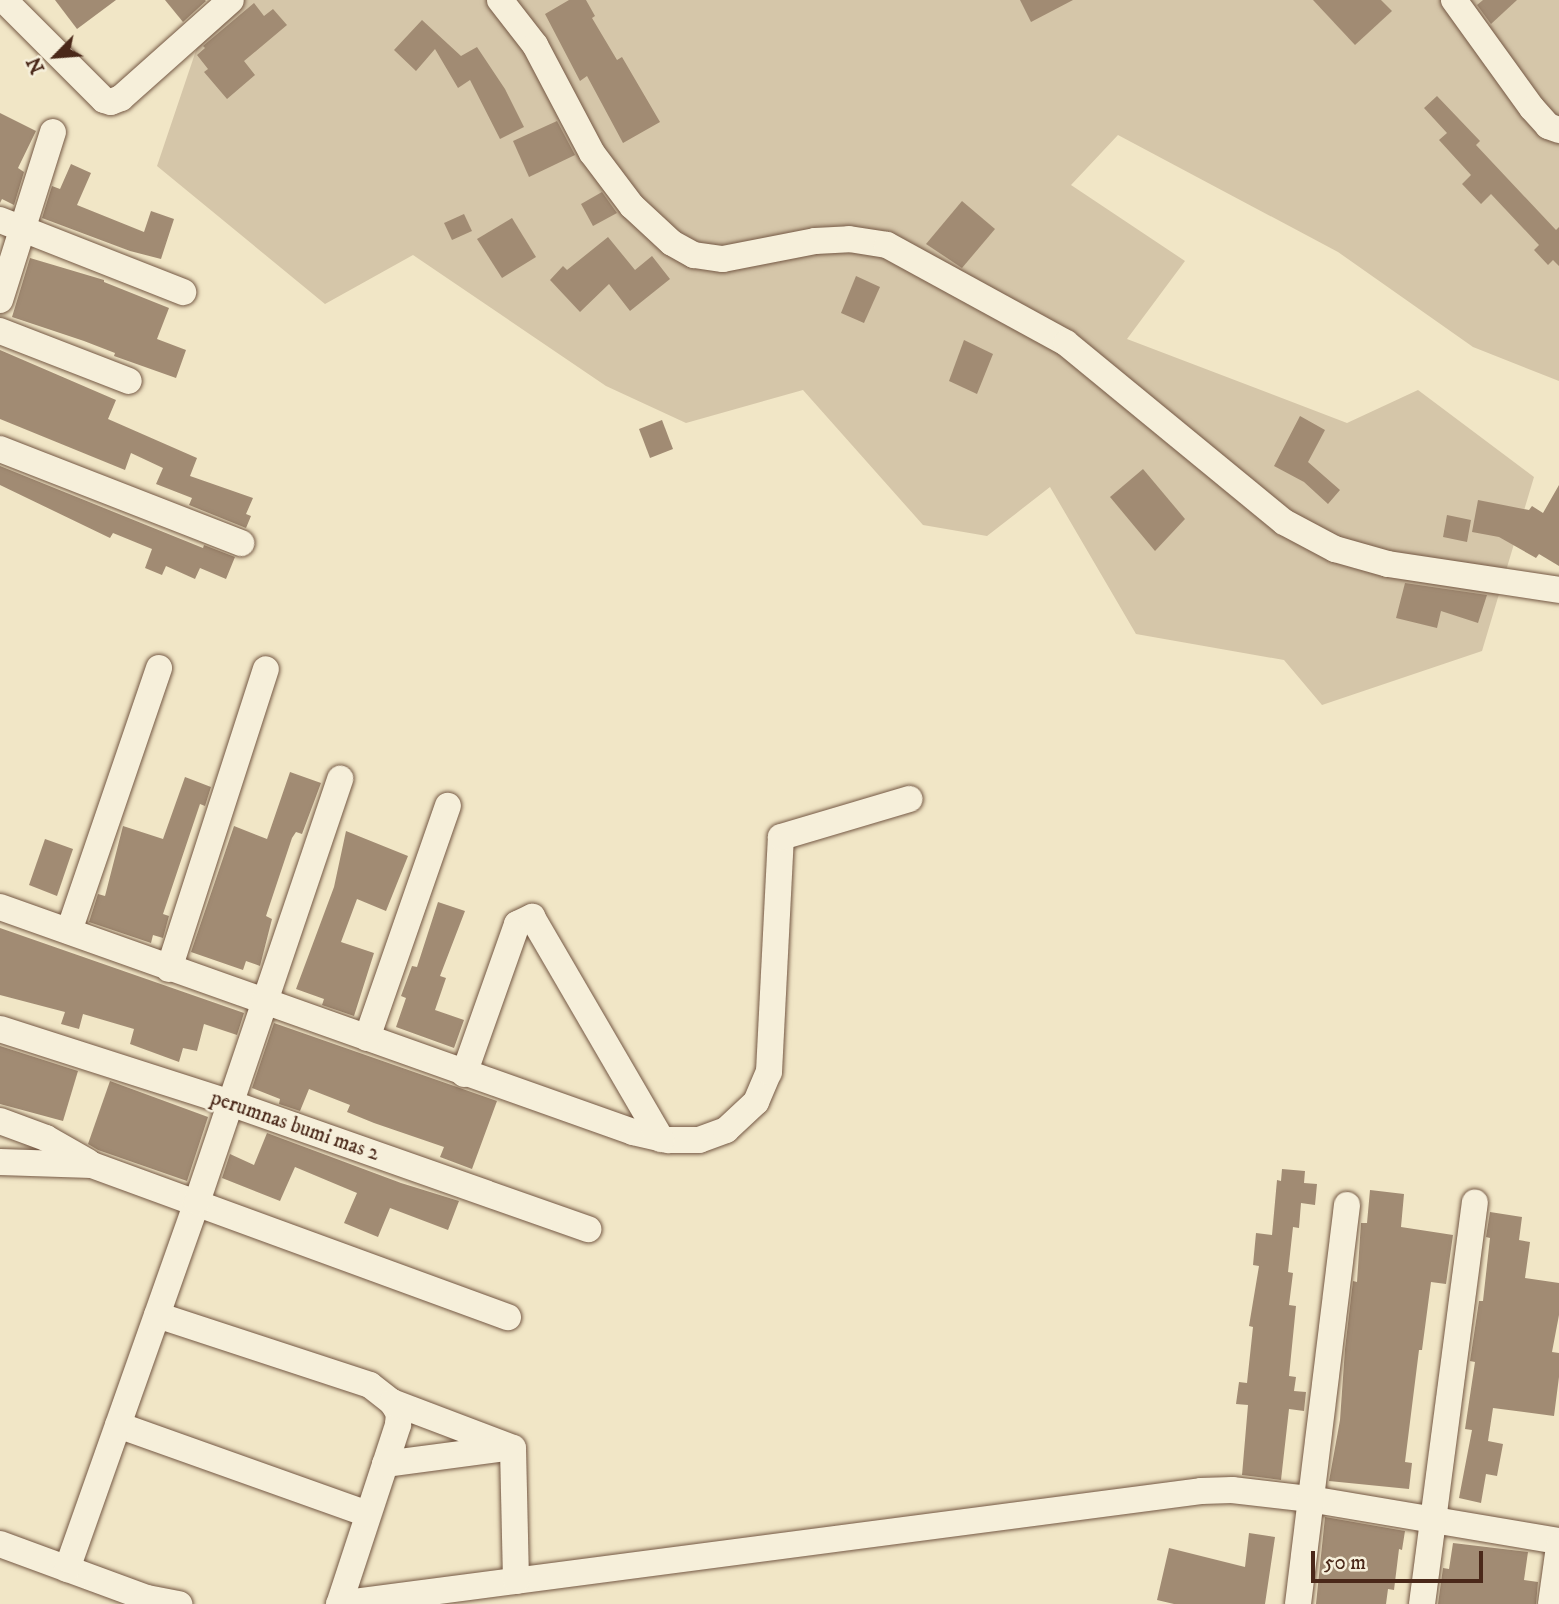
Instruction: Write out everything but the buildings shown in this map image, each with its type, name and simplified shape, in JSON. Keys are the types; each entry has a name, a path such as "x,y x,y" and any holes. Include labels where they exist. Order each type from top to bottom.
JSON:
{"street":[{"path":"4,0 104,100 111,102 121,98 231,0"},
{"path":"500,0 552,73 592,153 632,206 671,243 694,255 723,259 815,241 849,239 887,245 1066,343 1284,522 1335,549 1388,564 1559,590"},
{"path":"1454,0 1532,108 1548,126 1559,130"},
{"path":"0,299 11,224 53,132"},
{"path":"11,224 183,292"},
{"path":"0,331 129,381"},
{"path":"0,449 241,543"},
{"path":"69,931 159,668"},
{"path":"169,969 266,669"},
{"path":"67,1569 197,1202 340,779"},
{"path":"0,907 633,1132 661,1139 699,1140 726,1130 756,1102 769,1072 781,837 909,799"},
{"path":"367,1038 448,806"},
{"path":"464,1074 517,923 532,917 661,1139"},
{"name":"perumnas bumi mas 2","path":"0,1029 230,1103 588,1229"},
{"path":"0,1121 46,1138 92,1165 508,1317"},
{"path":"0,1162 92,1165"},
{"path":"1422,1604 1475,1202"},
{"path":"1298,1604 1347,1205"},
{"path":"157,1315 370,1385 392,1402 513,1448"},
{"path":"392,1402 398,1413 398,1425 339,1604 1232,1489 1433,1519 1559,1543 1551,1604"},
{"path":"118,1425 368,1514"},
{"path":"513,1448 516,1581"},
{"path":"385,1464 513,1448"},
{"path":"0,1544 147,1598 179,1604"}],"shaded area":[{"path":"213,0 1559,0 1559,381 1473,347 1338,252 1118,135 1071,185 1185,261 1127,339 1347,423 1418,390 1534,477 1482,651 1322,705 1284,660 1136,634 1050,487 987,536 923,525 803,390 686,423 606,386 413,255 325,304 157,166"}]}
